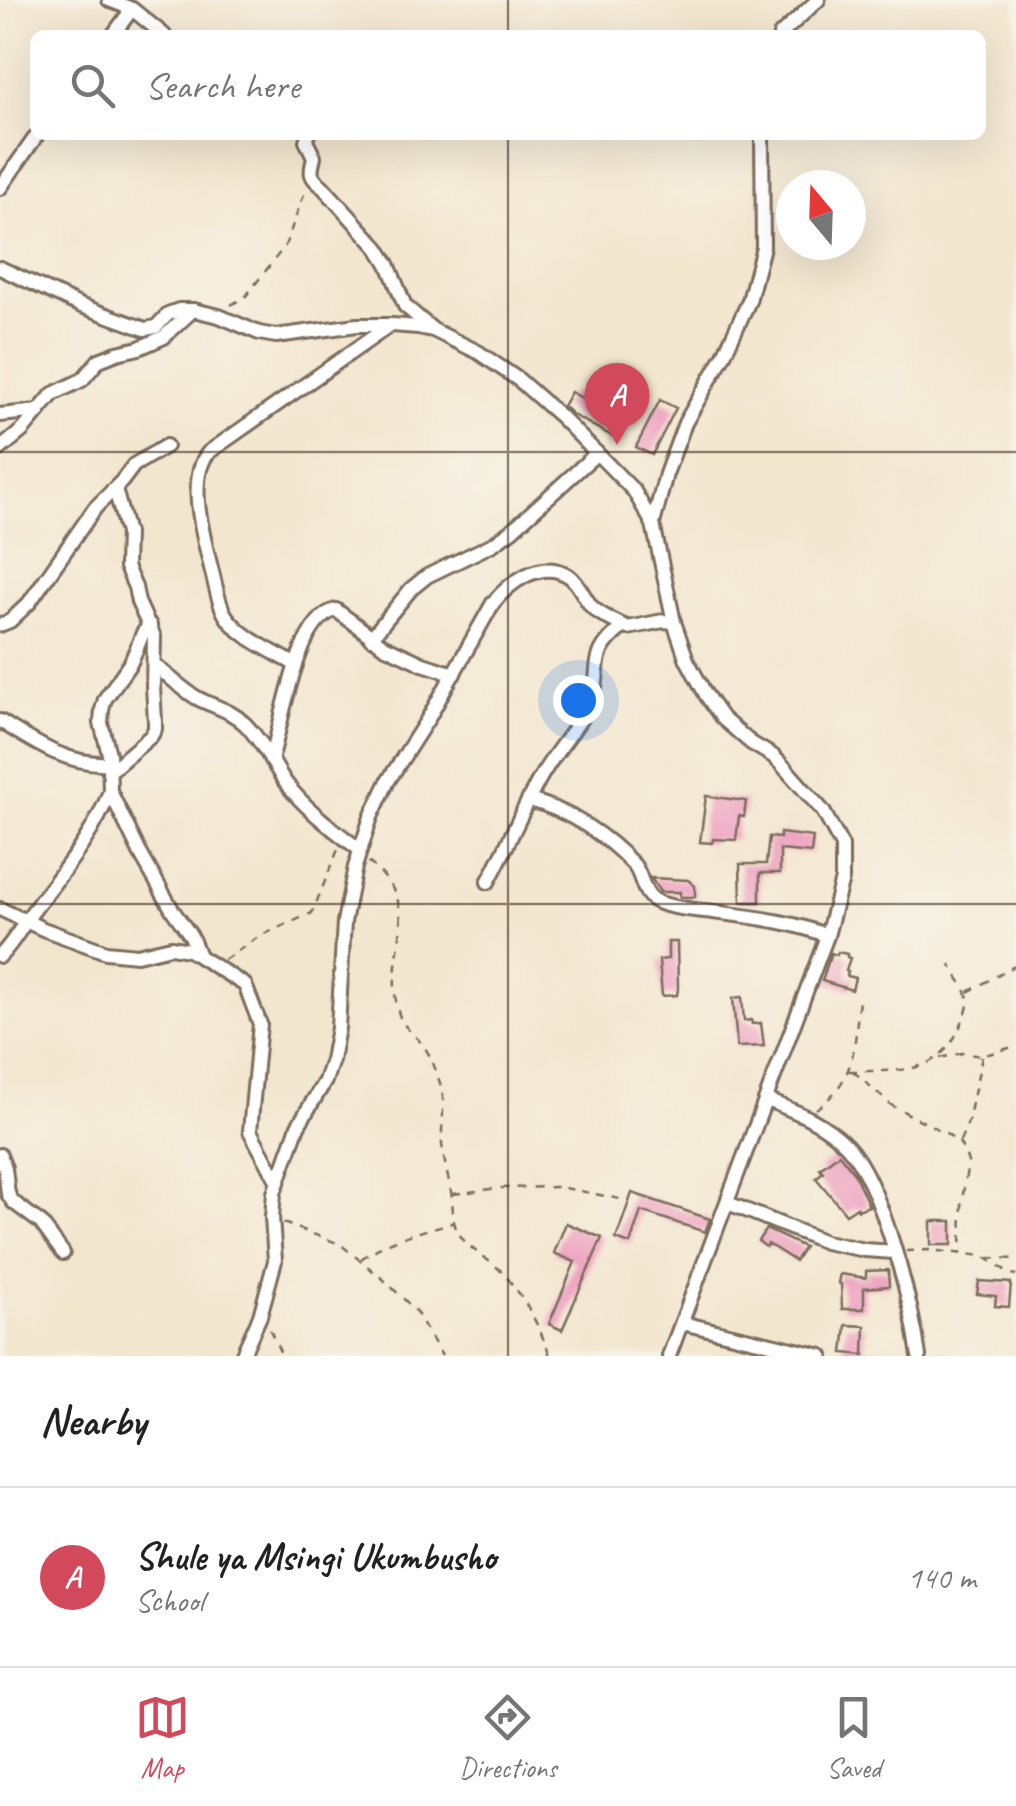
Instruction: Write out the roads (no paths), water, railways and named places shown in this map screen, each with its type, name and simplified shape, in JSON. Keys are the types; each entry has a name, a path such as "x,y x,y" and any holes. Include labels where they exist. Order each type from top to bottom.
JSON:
{"street":[{"path":"109,0 132,10 158,30"},
{"path":"785,30 818,0"},
{"path":"117,30 132,10"},
{"path":"0,188 34,140"},
{"path":"306,140 314,157 310,176 368,235 388,264 405,306 433,330 478,352 520,380 634,490 653,524 674,622 687,660 706,695 722,718 784,767 823,811 842,846 842,879 827,936 669,1356"},
{"path":"653,524 685,423 743,320 749,301 763,247 762,140"},
{"path":"0,268 145,330 156,327 168,314 193,310 276,336 357,325 392,324 433,330"},
{"path":"0,449 24,430 58,390 82,380 99,360 164,337 193,310"},
{"path":"296,664 238,629 222,608 198,502 200,466 208,452 392,324"},
{"path":"0,415 39,411"},
{"path":"0,625 29,603 95,508 139,460 166,446"},
{"path":"371,638 411,588 494,544 597,453"},
{"path":"0,722 63,756 109,768 142,746 155,730 154,643 126,567 127,533 115,489"},
{"path":"242,1356 260,1316 275,1261 274,1193 302,1116 325,1081 332,1060 338,1028 344,922 360,852 388,781 480,626 502,592 516,581 548,569 568,576 594,609 628,628 674,622"},
{"path":"271,760 296,664 317,622 330,611 340,612 398,654 454,674"},
{"path":"150,625 105,699 101,723 109,754 110,791 140,854 199,956"},
{"path":"488,882 552,758 588,706 595,691 596,666 603,646 624,626"},
{"path":"154,665 198,698 232,713 256,736 301,800 360,852"},
{"path":"0,956 83,845 110,791"},
{"path":"529,800 562,812 599,836 637,870 654,901 798,926 827,936"},
{"path":"0,909 106,952 136,955 177,947 245,985 260,1021 250,1132 278,1182"},
{"path":"767,1100 815,1119 847,1146 863,1169 894,1252 919,1356"},
{"path":"0,1155 13,1202 41,1223 63,1252"},
{"path":"728,1203 825,1242 894,1252"},
{"path":"682,1323 822,1356"}],"place":[{"name":"Shule ya Msingi Ukumbusho","path":"617,445"}]}
